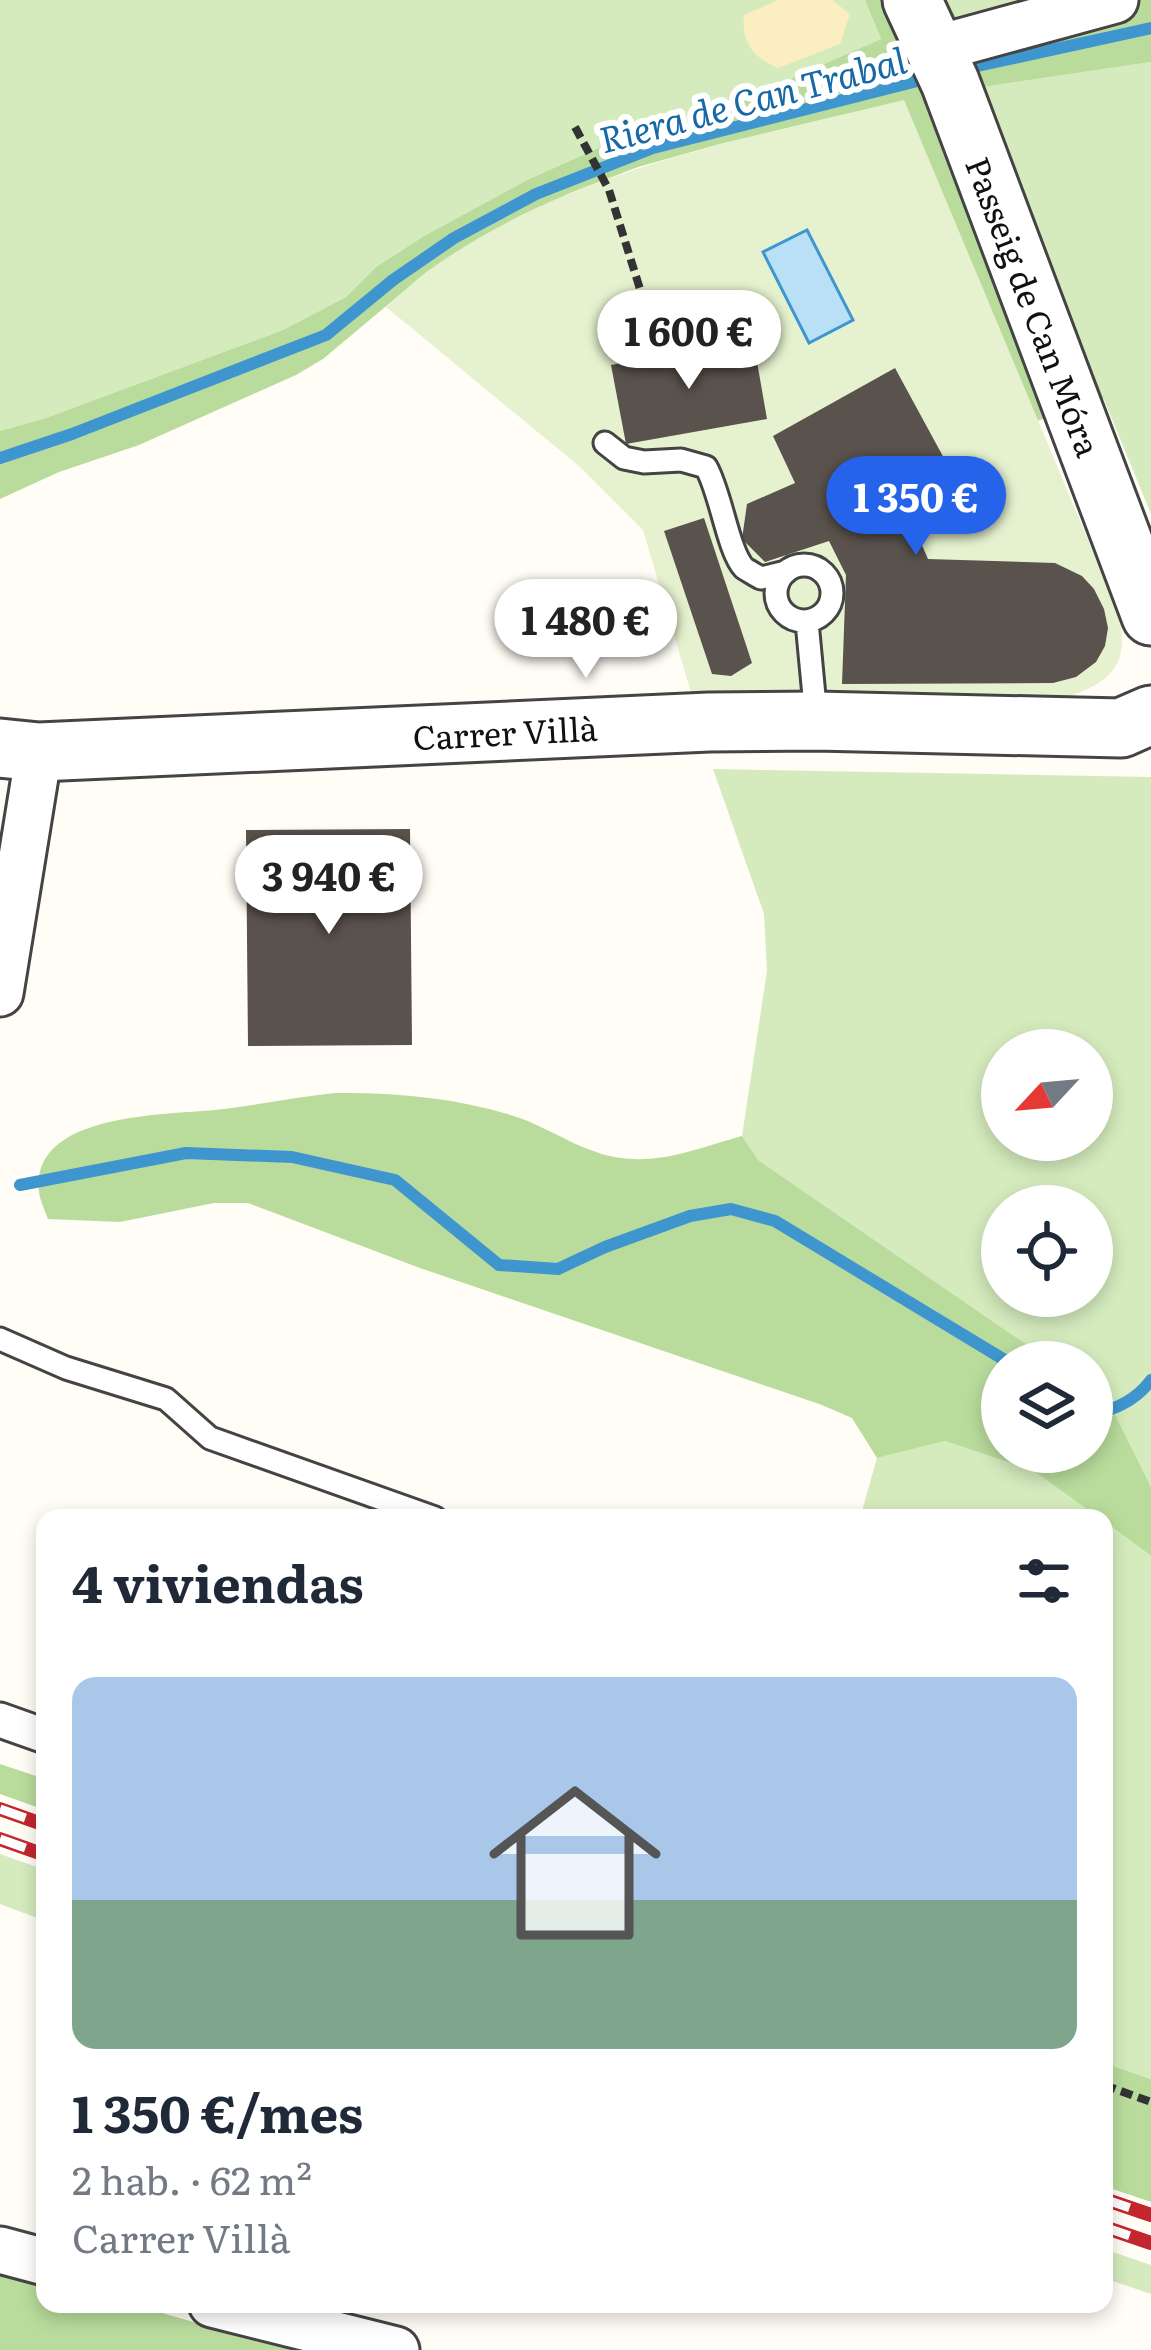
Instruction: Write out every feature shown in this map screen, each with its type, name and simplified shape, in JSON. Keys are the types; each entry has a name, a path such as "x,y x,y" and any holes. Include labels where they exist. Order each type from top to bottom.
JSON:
{"street":[{"path":"934,46 1115,0"},
{"name":"Passeig de Can Móra","path":"934,46 1151,616"},
{"name":"Carrer Villà","path":"20,750 709,722 1120,728 1151,715"},
{"path":"0,993 20,750"},
{"path":"0,1720 36,1733"},
{"path":"0,2250 36,2260"},
{"path":"248,2313 396,2350"}],"lane":[{"path":"605,442 623,458 681,460 706,467 744,568 761,578 793,567 812,566 830,581 832,600 816,619 792,619 778,606 776,587 785,572"},
{"path":"807,622 816,721"},
{"path":"0,1339 66,1368 166,1400 210,1438 410,1509"}],"path":[{"path":"575,127 609,190 650,321"},
{"path":"1113,2088 1151,2102"}],"green space":[{"path":"0,0 865,0 881,39 724,108 630,134 529,179 424,236 376,267 346,297 283,330 0,431"},
{"path":"865,0 947,0 957,19 1025,0 1151,0 1151,62 976,88 1104,399 1037,421 903,101 720,144 570,193 428,271 323,359 296,375 139,445 59,472 0,499 0,431 283,330 346,297 376,267 424,236 529,179 630,134 724,108 881,39"},
{"path":"947,0 1025,0 956,19"},
{"path":"1151,62 1151,514 976,88"},
{"path":"904,100 1119,614 1119,658 1097,684 1068,697 695,706 643,530 580,467 386,307 428,271 482,236 596,183 718,145"},
{"path":"713,769 1151,777 1151,1487 1113,1410 1113,1341 1021,1341 987,1317 1113,1317 1113,1185 981,1185 981,1313 758,1160 742,1136 767,971 764,914"},
{"path":"335,1093 405,1095 520,1118 617,1158 660,1158 742,1136 758,1160 1021,1341 981,1341 981,1453 945,1441 877,1458 852,1418 822,1405 420,1268 248,1203 214,1203 120,1222 48,1219 39,1192 42,1166 56,1147 77,1133 135,1117"},
{"path":"1113,1410 1151,1487 1151,1556 1113,1528 1113,1509 1087,1509 1037,1473 1113,1473"},
{"path":"945,1441 981,1453 981,1473 1037,1473 1087,1509 863,1509 877,1458"},
{"path":"1113,1528 1151,1556 1151,2079 1113,2066"},
{"path":"0,1764 36,1776 36,1807 0,1794"},
{"path":"0,1854 36,1867 36,1918 0,1904"},
{"path":"1113,2066 1151,2079 1151,2202 1113,2189"},
{"path":"1113,2252 1151,2265 1151,2294 1113,2281"},
{"path":"0,2266 36,2276 36,2313 162,2313 291,2350 0,2350"}],"sand":[{"path":"778,0 832,0 850,14 840,44 778,68 762,59 747,41 744,15"}],"water":[{"path":"807,230 853,320 809,343 763,252"}],"building":[{"path":"753,339 767,419 626,444 611,365"},
{"path":"895,368 958,484 907,511 928,559 1055,563 1082,576 1104,609 1108,628 1096,662 1076,677 1053,683 842,684 846,575 829,541 765,562 742,539 747,504 795,483 773,436"},
{"path":"704,518 752,663 731,676 712,674 664,531"},
{"path":"410,829 412,1045 248,1046 246,830"}],"waterway":[{"name":"Riera de Can Trabal","path":"959,70 1151,28"},
{"name":"Riera de Can Trabal","path":"0,458 326,335 454,238 536,194 653,148 933,77"},
{"path":"20,1185 186,1153 292,1157 395,1180 499,1265 558,1269 690,1216 731,1209 775,1221 981,1346"},
{"path":"1113,1408 1151,1380"}],"railway":[{"path":"0,1809 36,1822"},
{"path":"0,1839 36,1852"},
{"path":"1113,2202 1151,2215"},
{"path":"1113,2230 1151,2243"}]}
